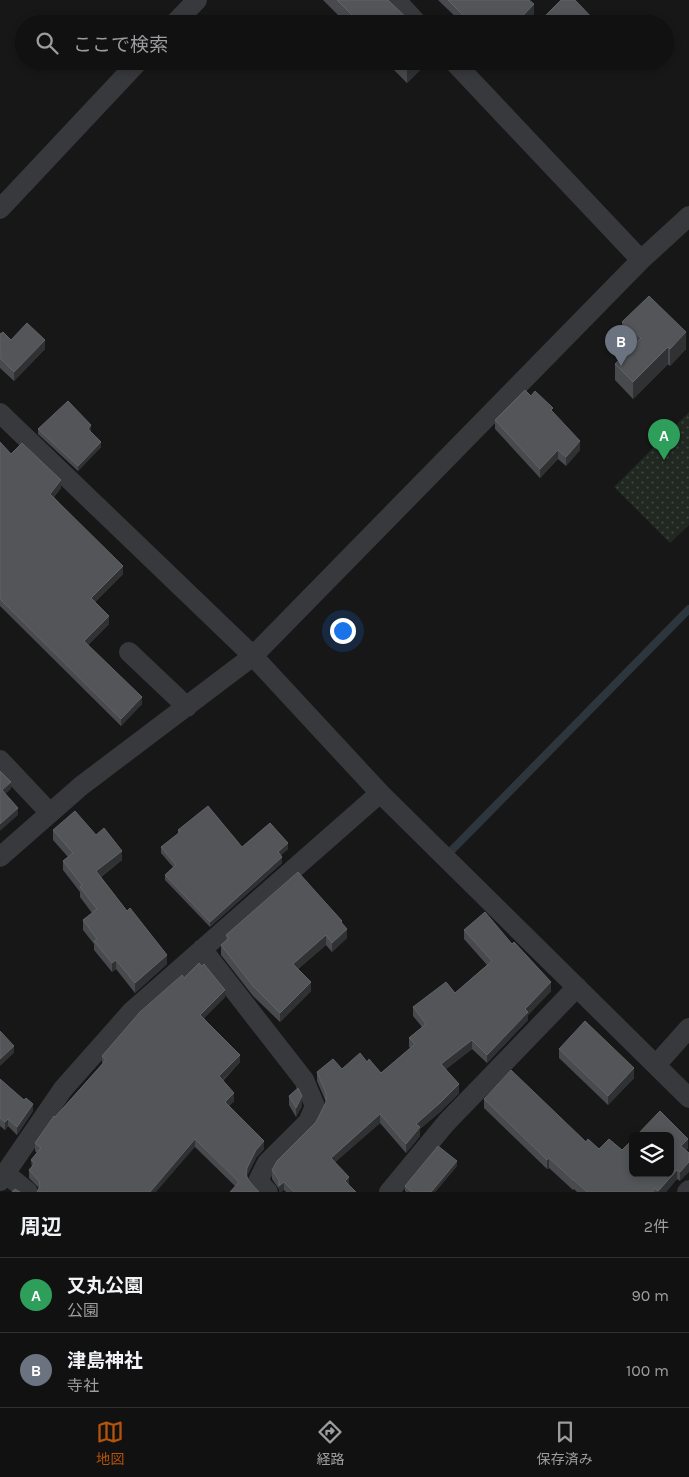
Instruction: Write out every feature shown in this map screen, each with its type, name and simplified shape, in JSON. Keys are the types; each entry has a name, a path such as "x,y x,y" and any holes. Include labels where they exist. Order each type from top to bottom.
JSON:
{"street":[{"path":"183,15 197,0"},
{"path":"396,0 410,15"},
{"path":"0,209 131,70"},
{"path":"462,70 641,260"},
{"path":"0,858 81,786 253,656 641,260 686,225"},
{"path":"0,413 253,656 380,793 689,1098"},
{"path":"129,652 187,706"},
{"path":"0,760 50,814"},
{"path":"28,1192 2,1177 64,1090 132,1011 380,793"},
{"path":"202,949 304,1080 315,1106 308,1122 267,1163 262,1172 258,1181 268,1192"},
{"path":"389,1192 446,1123 577,987"},
{"path":"656,1066 689,1028"}],"shaded area":[{"path":"689,412 689,525 670,543 614,487"}],"building":[{"path":"337,0 388,0 404,15 352,15"},
{"path":"448,0 529,0 534,4 524,15 463,15"},
{"path":"561,0 575,0 589,15 546,15"},
{"path":"649,296 686,332 633,382 615,364 641,338 622,322"},
{"path":"27,323 45,340 14,372 0,358 0,334 3,332 11,340"},
{"path":"525,390 531,396 535,391 553,408 551,410 580,441 566,457 558,450 540,469 495,420"},
{"path":"68,401 91,425 88,429 101,442 78,466 38,429"},
{"path":"0,442 11,454 22,443 61,480 50,494 123,566 91,598 109,616 84,641 142,697 121,719 0,599"},
{"path":"0,771 11,782 2,790 18,808 0,824"},
{"path":"208,806 242,847 270,823 288,843 278,852 282,857 210,922 165,875 176,865 161,847 180,832 178,830"},
{"path":"75,811 96,835 104,828 122,851 96,871 127,911 130,908 167,955 135,983 116,960 112,963 94,941 97,939 83,920 97,909 80,887 82,885 63,861 73,853 53,830"},
{"path":"298,872 347,929 332,943 326,935 293,964 311,982 280,1013 253,986 221,945 229,938 226,935"},
{"path":"485,912 512,944 514,942 551,982 525,1009 528,1012 487,1055 472,1040 441,1064 459,1084 416,1124 420,1127 406,1144 380,1114 331,1158 349,1177 345,1181 356,1192 294,1192 284,1182 279,1186 279,1180 272,1170 277,1161 316,1122 326,1102 326,1093 317,1072 333,1059 342,1069 360,1053 367,1062 369,1059 381,1073 415,1044 409,1038 426,1024 413,1007 446,982 455,993 492,961 464,930"},
{"path":"199,963 202,966 204,964 225,990 200,1015 240,1055 219,1076 234,1093 225,1102 264,1141 256,1150 247,1168 246,1175 259,1192 230,1192 239,1182 195,1139 150,1192 37,1192 40,1186 39,1181 29,1170 35,1163 31,1160 41,1148 35,1143 54,1116 106,1060 102,1056 140,1012 182,975 184,978"},
{"path":"585,1021 634,1068 608,1096 559,1049"},
{"path":"0,1031 14,1046 0,1059"},
{"path":"511,1070 586,1142 588,1139 599,1149 609,1139 622,1150 629,1143 629,1177 671,1177 658,1191 655,1188 652,1192 587,1192 549,1158 547,1160 484,1099"},
{"path":"0,1079 24,1100 26,1098 33,1104 17,1127 8,1119 5,1122 0,1118"},
{"path":"298,1088 302,1096 296,1108 289,1096"},
{"path":"660,1111 688,1139 681,1146 689,1153 689,1162 680,1172 677,1170 674,1173 674,1132 640,1132"},
{"path":"438,1146 457,1161 431,1192 412,1192 405,1186"}],"waterway":[{"path":"450,852 689,609"}],"place":[{"name":"津島神社","path":"621,366"},
{"name":"又丸公園","path":"664,460"}]}
